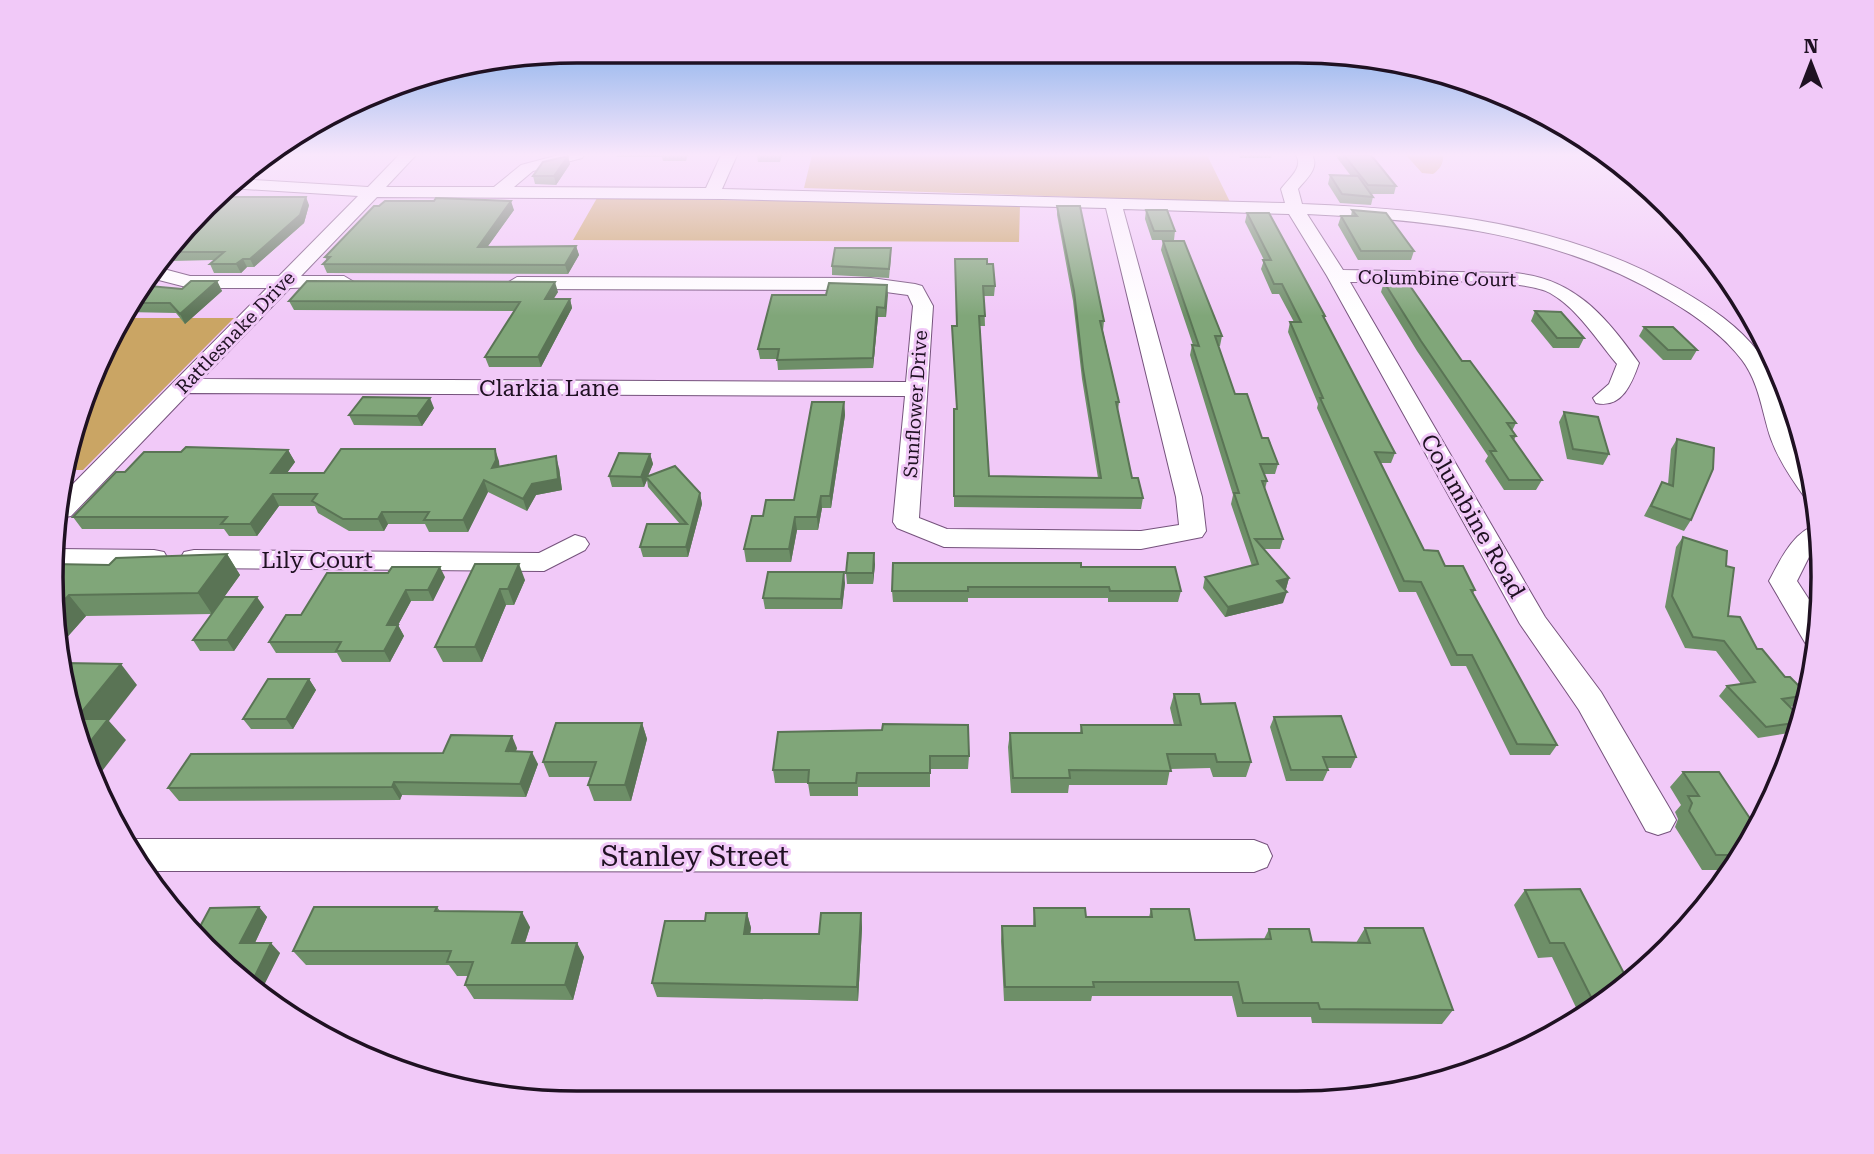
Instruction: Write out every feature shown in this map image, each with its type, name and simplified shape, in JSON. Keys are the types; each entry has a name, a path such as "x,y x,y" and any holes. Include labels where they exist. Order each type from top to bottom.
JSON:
{"street":[{"name":"Rattlesnake Drive","path":"68,504 355,209"},
{"name":"Sunflower Drive","path":"494,282 871,284 915,290 923,306 906,522 944,538 1141,540 1193,531 1189,497 1115,209"},
{"path":"1291,209 1424,215 1475,222 1569,247 1660,286 1693,306 1745,350 1764,378 1784,443 1800,473"},
{"name":"Columbine Road","path":"1295,209 1337,276 1535,624 1590,701 1658,820"},
{"path":"162,275 190,282 368,282"},
{"name":"Columbine Court","path":"1337,276 1500,278 1527,280 1554,287 1572,300 1628,363 1619,387 1604,398"},
{"name":"Clarkia Lane","path":"183,386 916,389"},
{"path":"1809,623 1783,581 1798,552 1810,541"},
{"name":"Lily Court","path":"64,558 544,562 575,544"},
{"name":"Stanley Street","path":"145,855 1254,856"}],"shaded area":[{"path":"591,209 1020,209 1019,242 573,240"},
{"path":"133,318 234,318 83,470 75,470 90,412 102,380"}],"building":[{"path":"219,209 302,209 300,215 250,259 243,259 236,264 210,264 224,252 179,252"},
{"path":"371,209 505,209 478,247 576,246 565,265 323,264 330,257 325,257"},
{"path":"1058,209 1081,209 1132,478 1138,478 1143,498 954,496 954,409 957,409 952,326 957,326 955,259 987,259 987,264 993,264 995,286 983,286 985,316 979,316 989,476 1101,478 1083,369 1074,291"},
{"path":"1146,210 1167,210 1175,231 1154,231"},
{"path":"1352,210 1386,213 1414,251 1361,251 1341,216 1357,216"},
{"path":"1247,213 1269,213 1395,453 1375,452 1424,550 1438,551 1445,566 1463,566 1475,590 1471,590 1557,745 1517,744 1472,655 1457,655 1421,582 1404,581 1320,398 1323,398 1290,322 1301,322 1282,284 1274,284 1263,260 1271,260"},
{"path":"1163,241 1184,241 1222,336 1215,336 1235,394 1247,394 1262,438 1268,438 1278,464 1260,464 1267,481 1262,481 1283,539 1255,539 1289,578 1277,581 1287,592 1228,607 1205,577 1258,564 1234,493 1239,493 1192,345 1199,346"},
{"path":"835,248 891,248 889,269 832,266"},
{"path":"191,281 217,281 180,314 170,303 143,303 153,286 182,289"},
{"path":"307,281 555,282 545,299 570,299 538,357 485,357 520,302 289,301"},
{"path":"1384,282 1408,283 1462,361 1470,361 1516,423 1507,423 1516,436 1511,436 1542,480 1509,480 1490,451 1496,451"},
{"path":"829,283 887,285 885,308 877,307 873,358 777,360 779,349 758,349 772,295 826,295"},
{"path":"1535,311 1561,312 1584,338 1557,338"},
{"path":"1644,327 1673,327 1697,350 1668,350"},
{"path":"363,397 430,398 417,416 349,415"},
{"path":"812,402 844,402 830,496 821,496 817,517 795,517 789,549 744,549 752,516 763,516 766,500 794,500"},
{"path":"1564,412 1598,417 1609,454 1573,449"},
{"path":"1677,439 1714,448 1713,469 1691,520 1651,506 1662,482 1673,486"},
{"path":"186,447 288,450 271,473 324,473 341,449 495,449 496,460 492,468 556,456 558,479 532,484 523,499 484,480 463,520 424,520 429,512 382,512 378,519 343,519 312,501 317,494 273,494 250,524 221,524 227,517 73,517 116,472 125,472 144,452 181,452"},
{"path":"619,453 650,454 641,477 609,476"},
{"path":"675,466 700,493 686,547 640,547 647,524 687,524 646,477"},
{"path":"1683,537 1727,551 1726,566 1734,568 1728,616 1740,617 1757,649 1762,649 1785,677 1790,677 1799,686 1796,697 1782,699 1793,710 1789,724 1766,727 1727,686 1755,682 1724,641 1693,637 1672,596"},
{"path":"848,553 874,553 873,573 846,573"},
{"path":"227,554 198,593 69,595 64,601 63,564 109,565 116,558"},
{"path":"893,563 1081,563 1081,567 1175,567 1181,591 1110,591 1109,587 968,587 968,591 892,591"},
{"path":"475,564 519,564 508,589 500,589 475,647 435,647"},
{"path":"392,567 440,567 428,590 406,590 387,625 398,625 384,651 336,651 341,642 269,642 286,615 301,615 327,573 388,573"},
{"path":"768,572 844,572 841,599 763,598"},
{"path":"224,597 257,597 227,640 193,640"},
{"path":"70,663 121,664 82,712"},
{"path":"268,679 309,679 286,719 243,719"},
{"path":"1174,694 1199,694 1201,704 1235,703 1251,762 1217,762 1215,754 1167,754 1171,771 1069,770 1070,778 1013,778 1010,733 1082,733 1081,725 1181,725"},
{"path":"1341,716 1356,757 1323,757 1328,770 1291,770 1274,717"},
{"path":"84,719 108,719 90,742"},
{"path":"556,723 642,723 625,785 588,785 596,762 543,762"},
{"path":"883,724 968,725 969,756 930,756 930,773 857,773 856,783 808,783 809,770 773,770 778,732 882,730"},
{"path":"451,735 512,736 506,751 532,752 520,784 394,782 392,787 168,788 191,754 443,753"},
{"path":"1683,772 1719,772 1750,819 1729,855 1716,855 1689,811 1692,803 1688,796 1699,796"},
{"path":"1580,889 1624,973 1592,998 1564,943 1550,943 1525,890"},
{"path":"259,907 240,943 271,943 255,976 200,926 210,908"},
{"path":"314,907 437,907 435,911 522,912 512,943 577,943 565,985 465,985 473,962 447,962 451,951 293,951"},
{"path":"1034,908 1085,908 1086,917 1152,917 1151,909 1189,909 1195,940 1271,939 1269,929 1309,929 1312,942 1370,943 1365,928 1423,928 1453,1010 1320,1009 1318,1003 1243,1003 1238,982 1093,982 1094,987 1005,987 1002,926 1035,926"},
{"path":"706,913 747,913 744,934 819,934 821,913 861,913 857,987 652,983 665,921 705,921"}]}
